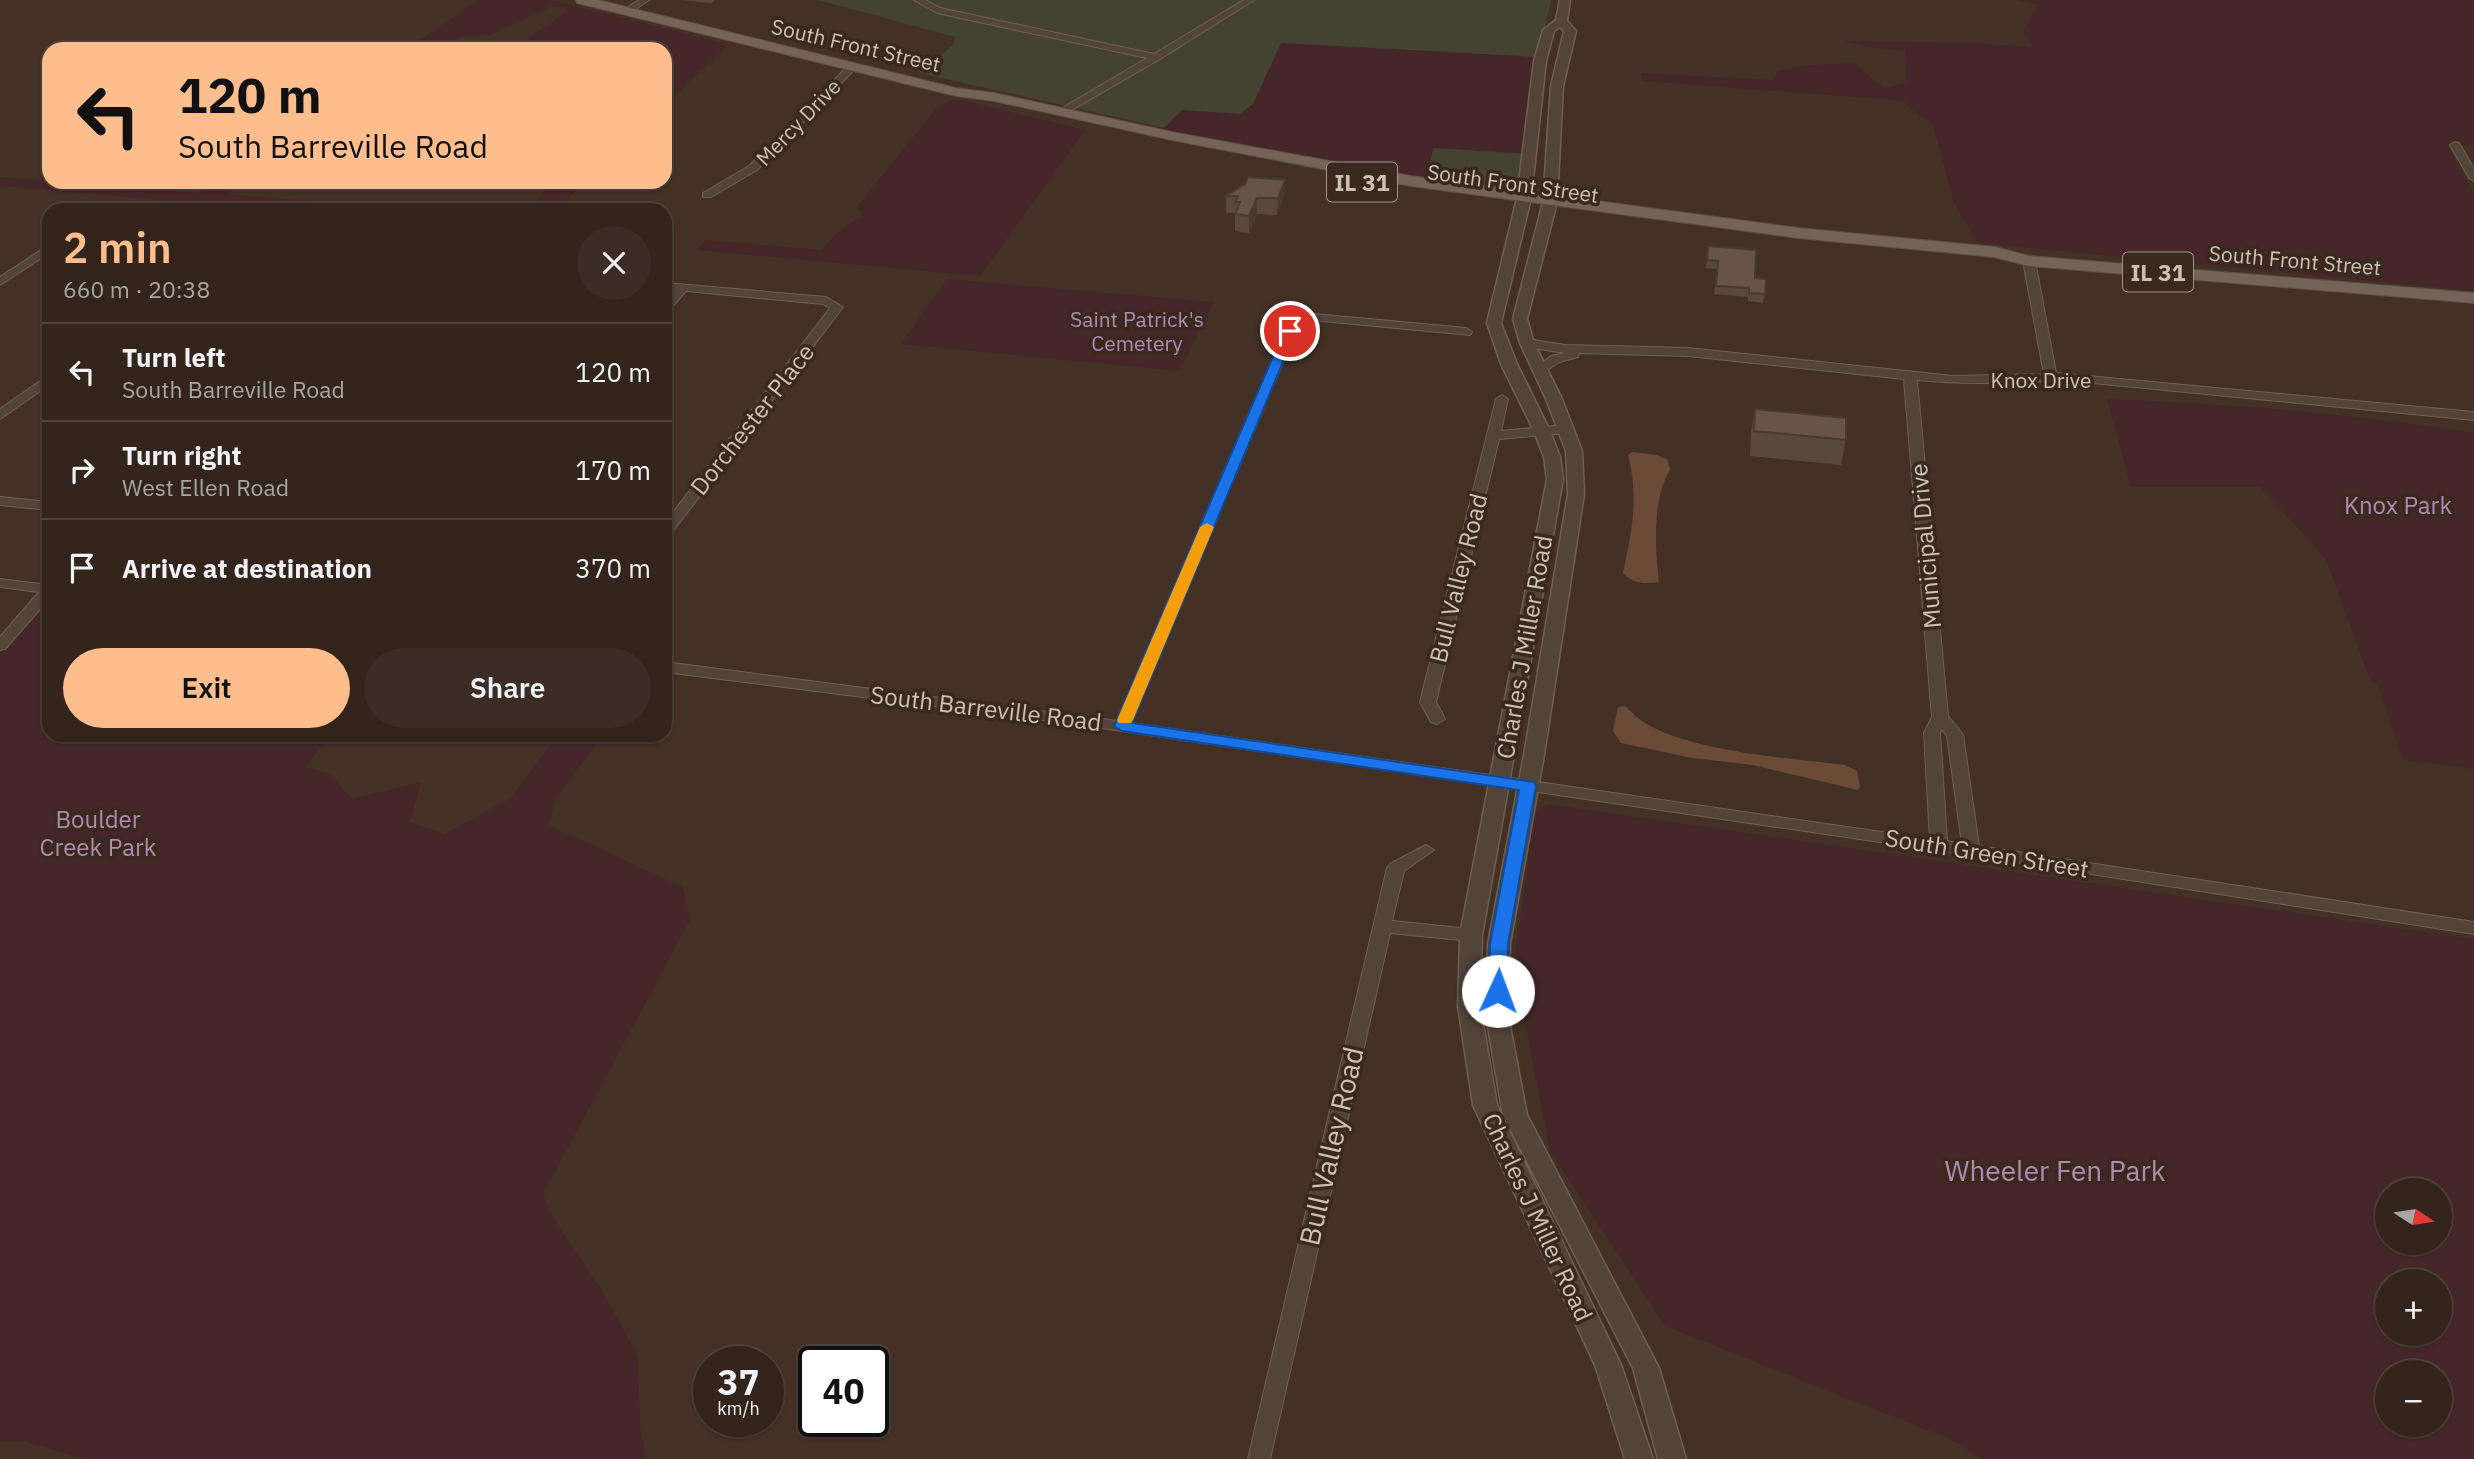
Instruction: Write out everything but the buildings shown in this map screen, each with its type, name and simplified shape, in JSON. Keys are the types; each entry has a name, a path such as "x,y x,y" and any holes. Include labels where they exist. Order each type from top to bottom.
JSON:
{"main road":[{"name":"South Front Street","path":"582,0 956,92 1523,203"},
{"name":"South Front Street","path":"956,92 986,102 1202,153 1848,250 1998,264 2029,261 2474,298"}],"street":[{"path":"626,12 645,0"},
{"path":"918,0 937,10 1157,57"},
{"path":"1063,111 1250,0"},
{"path":"1542,431 1509,365 1494,323 1523,203 1540,61 1549,30 1561,21 1566,0"},
{"path":"1528,786 1576,494 1574,451 1527,343 1520,319 1549,207 1557,86 1570,31 1561,21"},
{"name":"Mercy Drive","path":"707,195 753,168 851,68"},
{"path":"2455,145 2474,178"},
{"path":"0,282 42,253"},
{"path":"2029,261 2050,375"},
{"path":"672,287 683,288"},
{"path":"672,300 683,288"},
{"name":"Dorchester Place","path":"672,523 835,310 835,304 683,288"},
{"path":"1122,726 1297,315 1466,332"},
{"name":"Knox Drive","path":"1527,343 1558,349 1688,352 1910,376 1984,380 2050,375 2474,416"},
{"name":"Knox Drive","path":"1540,371 1560,358 1608,350"},
{"name":"Municipal Drive","path":"1910,376 1940,717 1932,733 1939,846"},
{"path":"0,415 42,384"},
{"name":"Bull Valley Road","path":"1437,719 1428,702 1502,399"},
{"path":"1493,436 1566,429"},
{"name":"Charles J Miller Road","path":"1542,431 1552,457 1555,479 1471,935 1469,1006 1485,1105 1608,1365 1639,1459"},
{"path":"0,501 42,505"},
{"path":"0,583 42,589"},
{"path":"0,646 42,598"},
{"name":"South Barreville Road","path":"672,668 1122,726 1500,782"},
{"name":"Municipal Drive","path":"1940,717 1955,735 1971,850"},
{"name":"South Green Street","path":"1500,782 1971,850 2474,928"},
{"name":"Charles J Miller Road","path":"1528,786 1499,944 1497,1015 1515,1115 1646,1368 1672,1459"},
{"name":"Bull Valley Road","path":"1259,1459 1396,868 1426,850"},
{"path":"1382,926 1471,935"}],"shaded area":[{"path":"818,0 1551,0 1538,57 1520,197 1358,171 919,73 953,45 955,37"},
{"path":"1632,452 1667,459 1670,470 1660,495 1658,509 1656,555 1659,582 1640,582 1623,573 1633,514 1633,486 1628,455"},
{"path":"1625,706 1645,723 1689,741 1742,752 1845,765 1857,771 1860,786 1858,790 1753,765 1692,758 1621,743 1613,731 1618,707"}],"green space":[{"path":"478,0 550,0 729,44 672,98 672,73 675,70 672,70 672,42 524,42 569,9 552,6 491,35 459,37 452,42 417,42"},
{"path":"2017,0 2474,0 2474,146 2446,143 2474,193 2474,291 1978,243 1954,203 1933,125 1907,106 1907,101 1643,81 1641,73 1774,80 1777,71 1810,65 1854,63 1885,89 1906,82 1905,51 1842,41 2033,47 2023,32 2038,5"},
{"path":"1281,43 1538,57 1529,154 1433,148 1427,182 1358,171 1163,129 1182,110 1240,114 1253,104"},
{"path":"957,99 1085,130 980,276 696,250 706,240 821,250 836,234 863,214 856,208 940,104"},
{"path":"0,177 42,180 42,189 149,189 199,193 204,189 233,189 226,194 336,203 193,203 0,186"},
{"path":"548,189 578,189 563,203 532,203"},
{"name":"Saint Patrick's Cemetery","path":"947,279 1214,302 1179,371 901,344"},
{"name":"Knox Park","path":"2107,399 2291,410 2474,433 2474,769 2403,760 2378,685 2370,680 2326,559 2260,487 2131,487"},
{"name":"Boulder Creek Park","path":"42,602 42,742 325,742 305,767 330,774 352,799 421,782 410,822 444,834 511,798 552,742 598,742 557,796 548,825 683,887 690,920 543,1194 553,1218 603,1292 638,1356 640,1426 646,1459 84,1459 24,1441 0,1442 0,647 37,603"},
{"name":"Wheeler Fen Park","path":"1548,804 2474,939 2474,1459 1982,1459 1950,1439 1665,1326 1550,1151 1514,966 1534,813"}],"slow traffic":[{"path":"1125,720 1207,527"}],"route":[{"path":"1290,331 1122,726 1528,786 1499,944 1498,991"}]}
